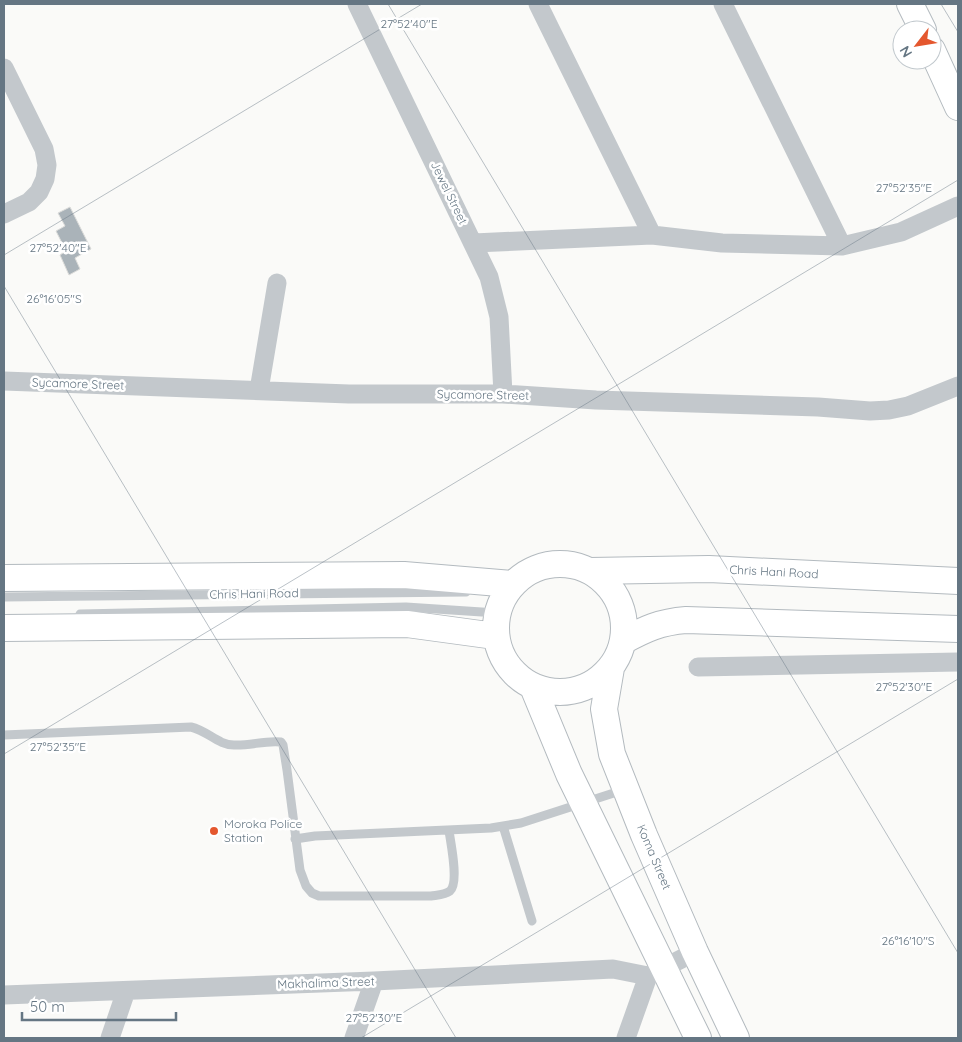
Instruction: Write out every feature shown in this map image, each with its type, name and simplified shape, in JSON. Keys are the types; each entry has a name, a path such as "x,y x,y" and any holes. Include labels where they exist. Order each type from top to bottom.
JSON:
{"main road":[{"path":"910,4 917,20"},
{"path":"941,70 958,106"},
{"path":"557,563 574,565 590,571 606,583 618,600 624,620 623,641 611,668 595,682 575,691 554,693 533,687 515,675 502,657 501,604 525,573 540,566 557,563"},
{"name":"Chris Hani Road","path":"4,578 416,576 540,566"},
{"name":"Chris Hani Road","path":"590,571 709,568 958,580"},
{"name":"Chris Hani Road","path":"416,576 501,604"},
{"path":"4,628 407,624 501,604"},
{"path":"623,641 650,626 669,621 686,620 958,629"},
{"name":"Koma Street","path":"611,668 604,709 612,754 695,952 736,1038"},
{"path":"533,687 655,972 698,1038"}],"street":[{"name":"Jewel Street","path":"357,4 489,277 499,317 503,394"},
{"path":"538,4 652,235"},
{"path":"723,4 842,246"},
{"path":"4,68 44,149 47,165 45,179 39,192 29,202 4,214"},
{"path":"474,243 652,235 722,243 842,246 901,232 958,206"},
{"path":"259,390 277,283"},
{"name":"Sycamore Street","path":"4,381 349,394 503,394 596,400 870,410 889,410 908,406 958,386"},
{"path":"698,667 958,662"},
{"path":"626,1038 655,972 695,952"},
{"name":"Makhalima Street","path":"4,995 374,981 614,969 655,972"},
{"path":"354,1038 374,981"},
{"path":"110,1038 126,991"}],"lane":[{"name":"Chris Hani Road","path":"4,596 475,593"},
{"name":"Chris Hani Road","path":"74,614 501,604"},
{"path":"4,736 191,728 202,730 222,743 234,746 281,742 288,770 295,838 302,879 312,893 319,896 431,896 445,894 451,890 455,882 449,831"},
{"path":"295,838 449,831 503,826 521,823 626,790"},
{"path":"503,826 532,921"}],"building":[{"path":"70,207 91,249 75,258 80,269 69,275 60,255 66,251 56,231 65,226 58,213"}],"place":[{"name":"Moroka Police Station","path":"214,831"}]}
